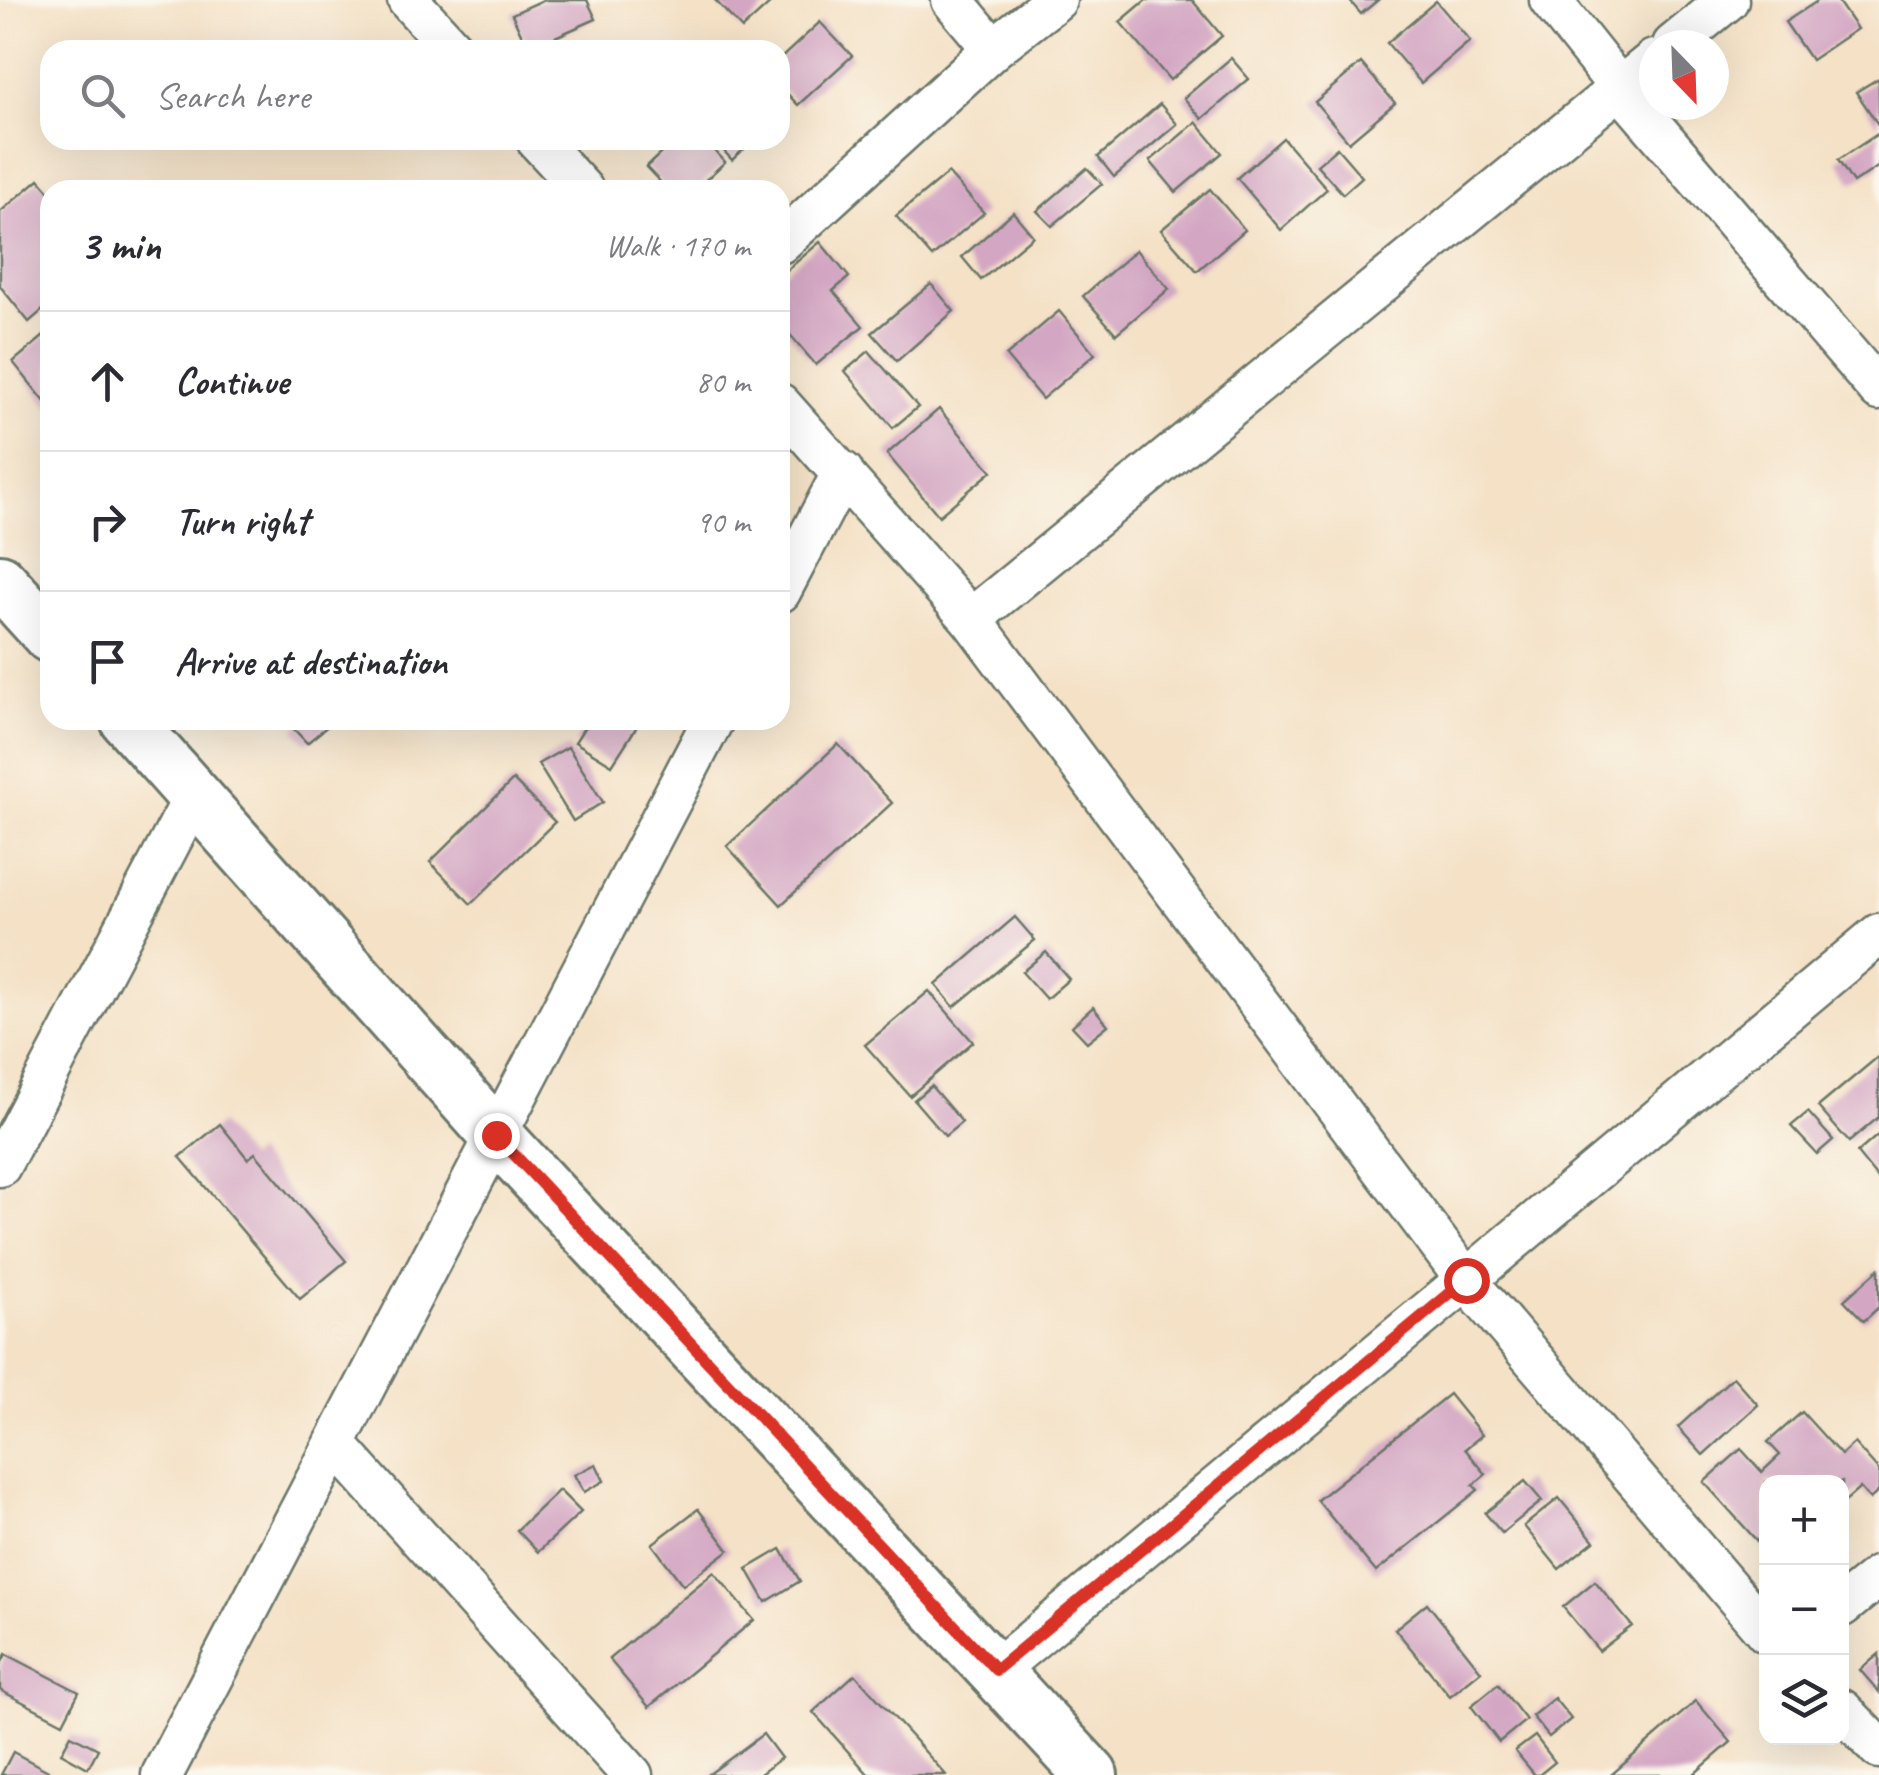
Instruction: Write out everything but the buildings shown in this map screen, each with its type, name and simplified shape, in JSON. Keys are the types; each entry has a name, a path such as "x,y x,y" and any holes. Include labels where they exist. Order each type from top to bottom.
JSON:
{"street":[{"path":"408,0 445,40"},
{"path":"952,0 993,50"},
{"path":"790,234 993,50 1056,0"},
{"path":"1550,0 1620,88 1879,390"},
{"path":"1691,30 1728,0"},
{"path":"972,619 1639,72"},
{"path":"546,150 574,180"},
{"path":"790,415 972,619 1466,1280 1759,1624"},
{"path":"790,573 843,472"},
{"path":"0,581 40,625"},
{"path":"136,730 496,1135 1091,1775"},
{"path":"162,1775 708,730"},
{"path":"0,1166 195,794"},
{"path":"996,1670 1879,934"},
{"path":"335,1444 632,1775"},
{"path":"1849,1600 1879,1576"},
{"path":"1849,1717 1879,1748"}],"route":[{"path":"496,1135 996,1670 1466,1280"}]}
